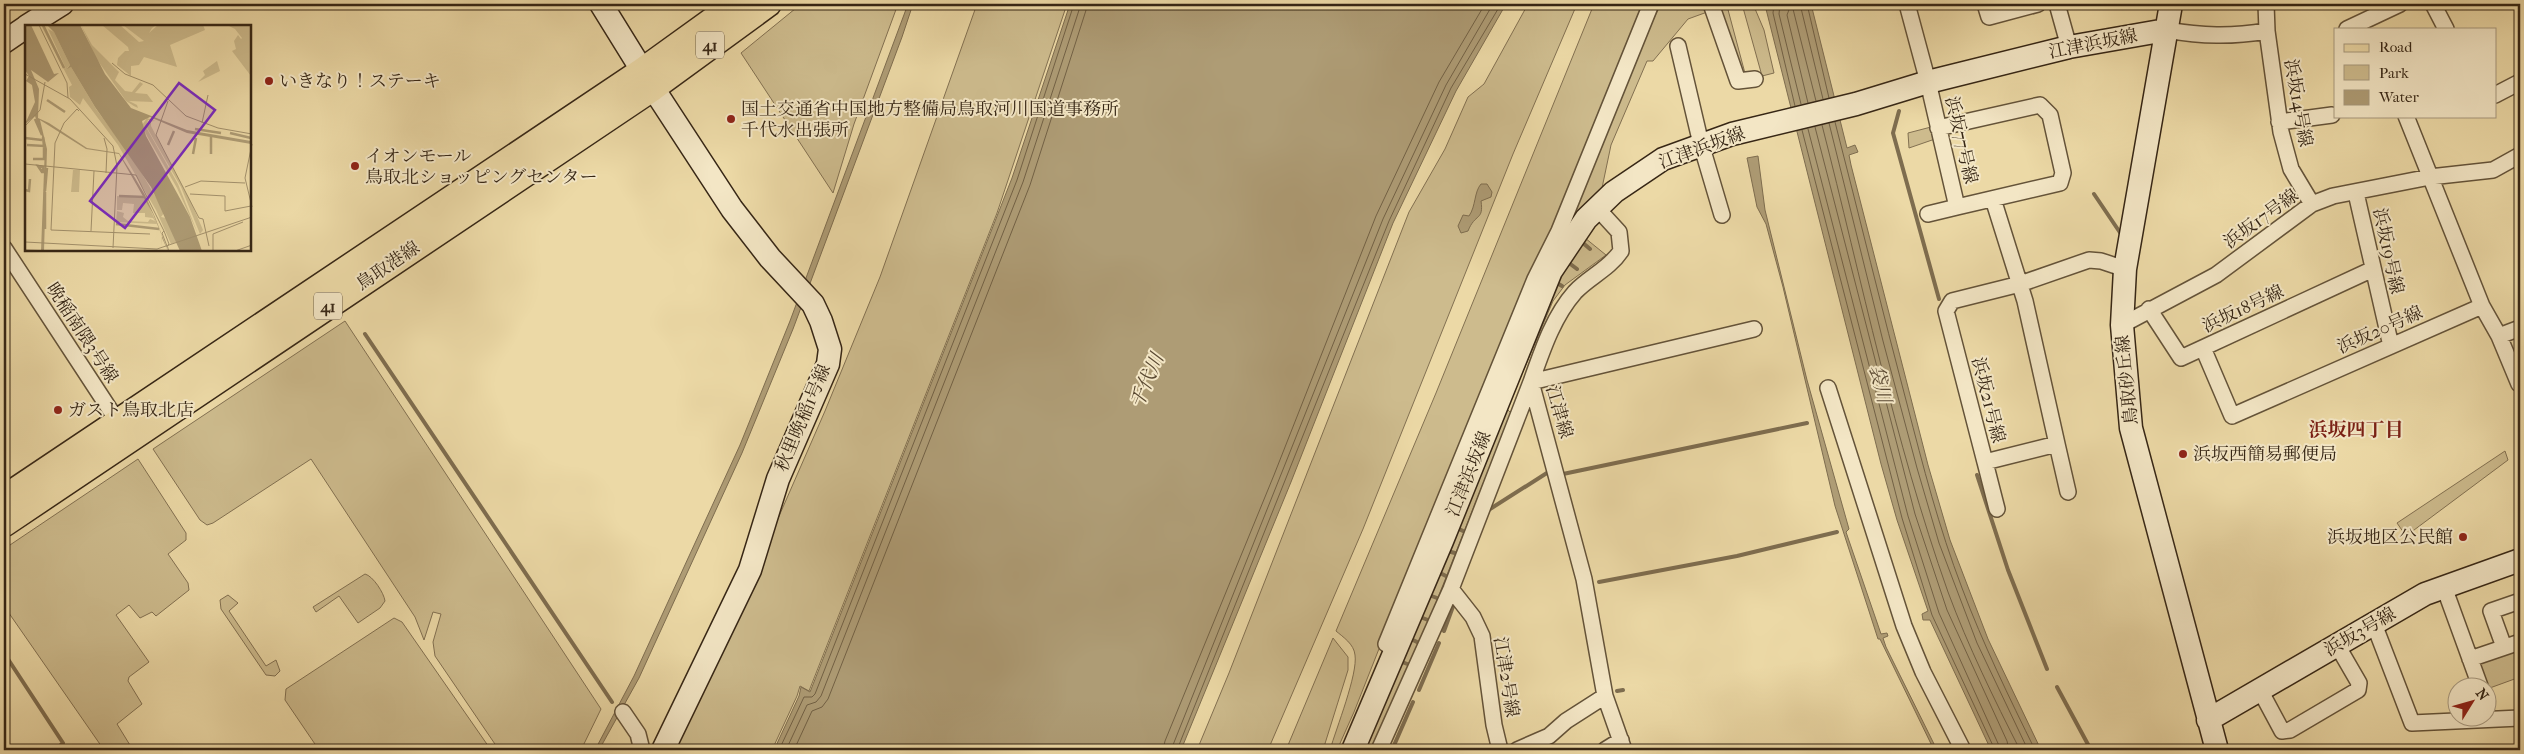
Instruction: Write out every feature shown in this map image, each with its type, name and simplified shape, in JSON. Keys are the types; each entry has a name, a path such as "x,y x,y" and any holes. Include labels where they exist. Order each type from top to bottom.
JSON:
{"main road":[{"name":"鳥取港線","path":"647,79 735,4"},
{"name":"鳥取港線","path":"4,524 124,431 647,79 768,4"},
{"name":"鳥取港線","path":"4,498 124,431"}],"street":[{"path":"30,25 62,4"},
{"name":"秋里晩稲1号線","path":"601,4 647,79 732,209 803,294 821,320 830,349 828,364 778,479 750,570 663,750"},
{"path":"1343,750 1535,279 1559,231 1651,4"},
{"path":"1711,4 1738,80 1755,79"},
{"name":"浜坂77号線","path":"1907,4 1958,207 1928,214"},
{"path":"1985,4 1989,17 2038,4"},
{"path":"2057,4 2069,47"},
{"name":"鳥取砂丘線","path":"2171,4 2125,268 2122,325 2131,428 2217,750"},
{"name":"浜坂14号線","path":"2266,4 2267,31 2280,122 2291,169 2312,204"},
{"path":"2351,28 2372,23 2400,4"},
{"path":"2433,4 2445,28"},
{"path":"4,42 25,28"},
{"path":"2166,30 2200,36 2230,37 2267,31"},
{"name":"江津浜坂線","path":"1353,750 1446,532 1551,271 1586,219 1614,192 1656,163 1701,144 1732,134 1856,104 1928,82 2069,47 2166,30"},
{"path":"1678,46 1701,144 1722,215"},
{"path":"2496,94 2520,82"},
{"path":"1938,128 2040,105 2050,115 2063,173 2060,183 1958,207"},
{"path":"2280,122 2332,115"},
{"path":"2407,118 2482,306 2499,336 2519,384"},
{"name":"浜坂17号線","path":"2122,325 2216,275 2312,204 2333,196 2430,177 2493,170 2520,155"},
{"name":"浜坂19号線","path":"2356,193 2391,346"},
{"path":"1993,199 2020,284 2068,492"},
{"path":"1531,382 1543,349 1564,306 1582,285 1607,267 1621,251 1619,232 1597,208"},
{"name":"晩稲南隈3号線","path":"4,248 10,270 124,431"},
{"name":"浜坂21号線","path":"2057,444 1985,462 1946,311 1952,301 2020,284 2089,260 2102,261 2125,268"},
{"name":"浜坂18号線","path":"2149,309 2181,358 2373,269"},
{"name":"浜坂20号線","path":"2203,348 2232,416 2482,306"},
{"path":"2499,336 2520,328"},
{"path":"1531,382 1754,329"},
{"name":"江津線","path":"1380,750 1451,588 1531,382"},
{"name":"江津線","path":"1531,382 1584,578 1605,696 1623,745"},
{"path":"1828,388 1904,626 1923,672 1963,750"},
{"path":"1985,462 1997,509"},
{"name":"浜坂3号線","path":"2208,720 2425,594 2520,560"},
{"path":"2444,587 2476,676"},
{"name":"江津2号線","path":"1451,588 1473,617 1482,636 1494,724 1500,750"},
{"path":"2504,647 2491,611 2520,601"},
{"path":"2374,624 2412,723 2446,718"},
{"path":"2470,659 2520,642"},
{"path":"2260,690 2282,730 2290,730 2358,690 2359,683 2337,645"},
{"path":"1517,750 1548,736 1566,721 1605,696"},
{"path":"623,712 640,747"},
{"path":"2496,713 2520,718"},
{"path":"1605,750 1623,745"}],"green space":[{"path":"801,4 898,4 854,124 833,193 741,53"},
{"path":"977,4 1067,4 997,213 809,691 800,686 772,750 670,750 759,562 825,411 880,277"},
{"path":"1528,4 1577,4 1513,154 1363,529 1268,750 1197,750 1229,673 1409,212 1445,149 1468,97 1484,84"},
{"path":"1594,4 1647,4 1606,105 1475,406 1354,712 1337,750 1330,750 1350,688 1355,664 1353,647 1336,631 1436,393"},
{"path":"1661,4 1706,4 1710,11 1688,19 1653,61 1647,61 1611,145 1602,188 1568,225 1627,71"},
{"path":"1716,4 1725,4 1727,6 1746,77 1740,77"},
{"path":"1742,4 1753,4 1764,30 1774,73 1762,76"},
{"path":"1931,127 1935,139 1909,148 1908,133"},
{"path":"1585,238 1606,255 1565,285 1553,301 1507,409 1511,413 1422,638 1374,750 1363,750 1555,285"},
{"path":"345,321 601,709 581,750 499,750 435,656 433,642 441,614 433,612 424,640 415,617 311,459 213,523 207,525 200,520 153,449"},
{"path":"2505,451 2508,460 2406,536 2397,523"},
{"path":"138,459 186,533 186,540 168,554 188,583 189,590 156,616 152,612 140,618 129,605 116,615 149,662 129,677 128,681 142,704 117,724 133,750 104,750 4,606 4,549"},
{"path":"365,574 375,581 383,594 385,601 380,608 358,623 339,596 316,612 313,607"},
{"path":"228,595 238,603 229,611 266,666 276,660 280,671 275,676 266,675 221,609 220,600"},
{"path":"394,618 402,622 491,750 319,750 285,700 286,689"},
{"path":"1333,638 1348,657 1348,670 1323,750 1286,750"},
{"path":"2518,647 2520,677 2496,686 2496,676 2482,676 2476,662"}],"water":[{"path":"908,4 913,4 902,37 793,329 742,453 639,678 599,750 595,750 634,676 740,445 790,321"},
{"name":"千代川","path":"1070,4 1506,4 1456,91 1393,223 1291,482 1181,750 774,750 799,696 801,687 810,692 1012,178"},
{"name":"袋川","path":"1769,4 1811,4 1847,148 1855,145 1858,152 1849,155 1851,165 1928,465 1950,540 1988,639 2041,750 1991,750 1930,620 1923,620 1922,614 1928,611 1897,520 1881,464 1766,9 1770,8"},
{"path":"1758,156 1765,210 1807,380 1849,529 1846,532 1881,634 1887,633 1888,636 1883,638 1886,647 1937,750 1934,750 1880,639 1878,639 1835,506 1783,287 1766,224 1757,207 1747,158"},
{"path":"1481,184 1487,184 1492,192 1491,197 1481,201 1480,215 1468,231 1461,233 1458,226 1463,215 1469,216"}],"waterway":[{"path":"1899,111 1893,133 1939,299"},
{"path":"2094,194 2121,234"},
{"path":"1583,243 1590,249"},
{"path":"1569,263 1577,269"},
{"path":"1557,283 1562,286"},
{"path":"365,334 612,702"},
{"path":"1563,474 1807,423"},
{"path":"1487,511 1550,471"},
{"path":"1977,475 2008,570 2047,669"},
{"path":"1457,528 1463,531"},
{"path":"1599,582 1737,556 1837,532"},
{"path":"1447,551 1455,553"},
{"path":"1438,572 1446,576"},
{"path":"1429,595 1437,598"},
{"path":"1444,631 1455,601"},
{"path":"1420,617 1428,620"},
{"path":"1411,639 1419,643"},
{"path":"1419,690 1439,643"},
{"path":"4,653 63,743 55,750"},
{"path":"1402,662 1410,665"},
{"path":"2057,687 2091,750"},
{"path":"1617,691 1623,690"},
{"path":"1392,750 1413,702"}],"place":[{"name":"いきなり！ステーキ","path":"269,81"},
{"name":"国土交通省中国地方整備局鳥取河川国道事務所 千代水出張所","path":"731,119"},
{"name":"イオンモール 鳥取北ショッピングセンター","path":"355,166"},
{"name":"ガスト鳥取北店","path":"58,410"},
{"name":"浜坂西簡易郵便局","path":"2183,454"},
{"name":"浜坂地区公民館","path":"2463,537"}],"district":[{"name":"浜坂四丁目","path":"2356,430"}]}
